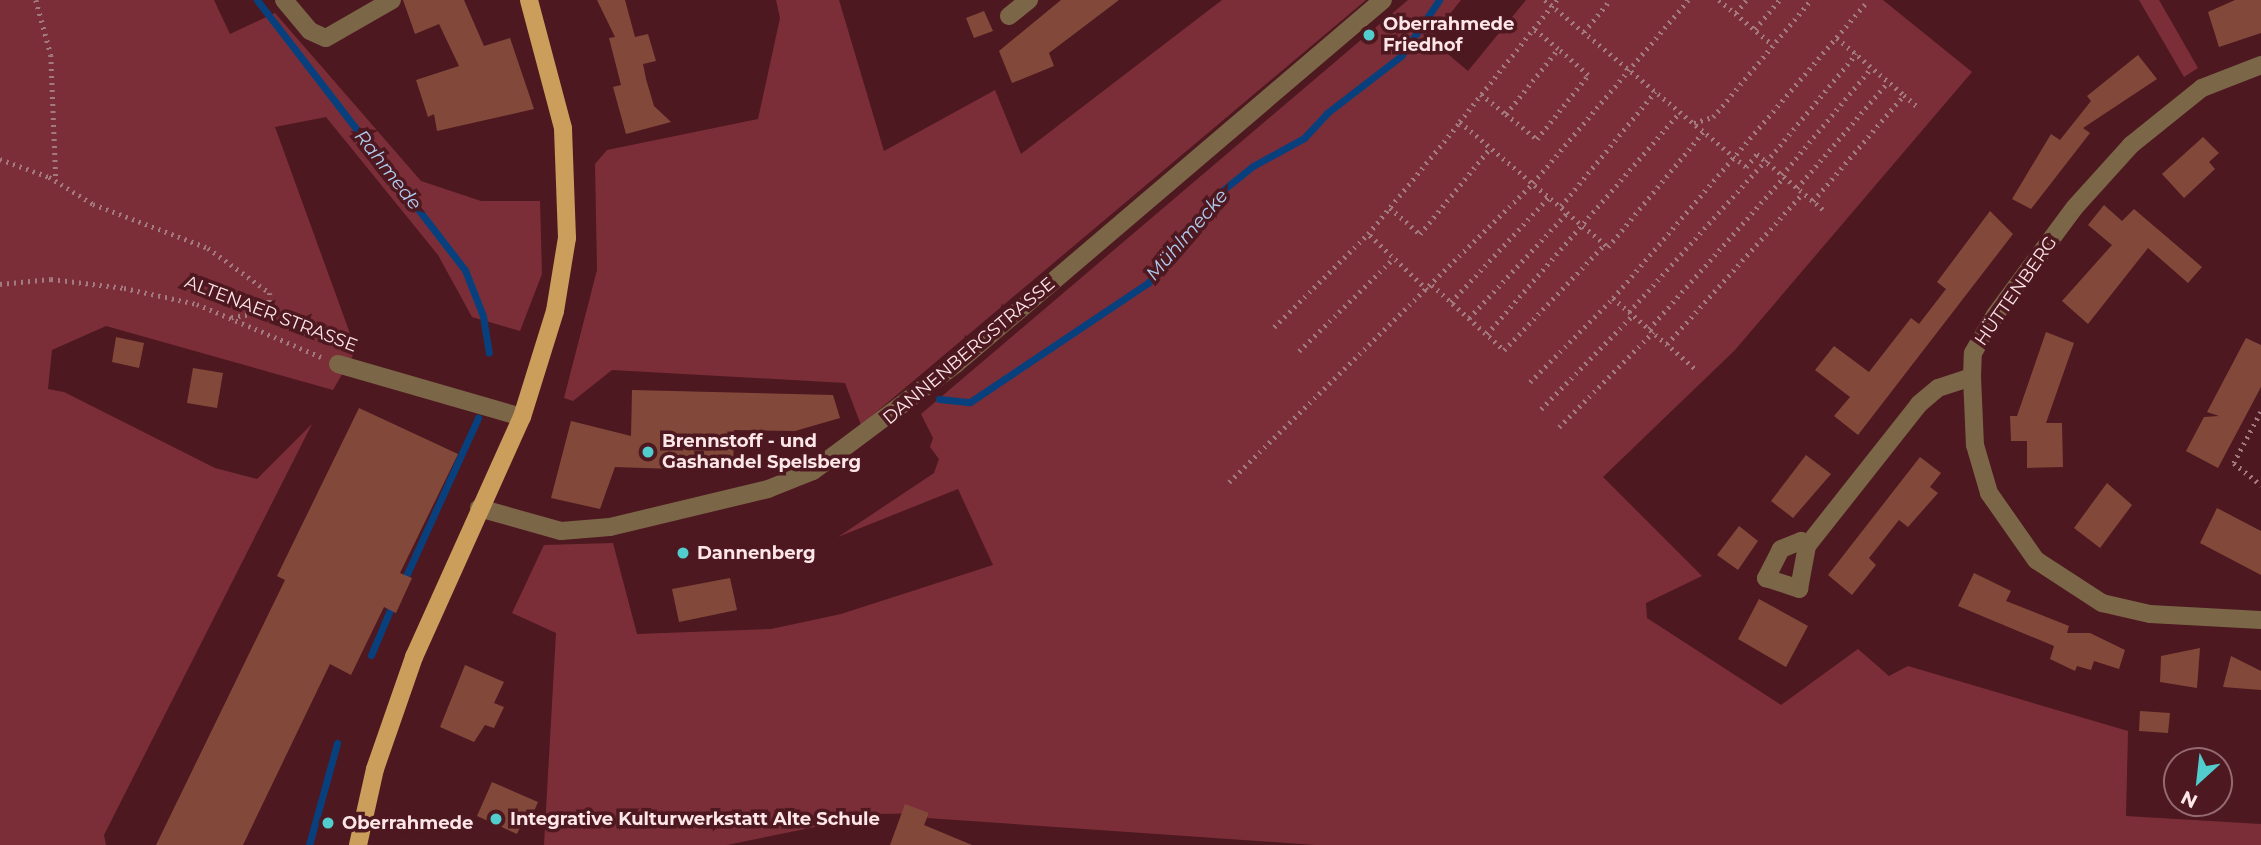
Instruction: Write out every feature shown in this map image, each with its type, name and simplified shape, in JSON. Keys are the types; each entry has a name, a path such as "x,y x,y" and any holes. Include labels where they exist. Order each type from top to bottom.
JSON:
{"main road":[{"path":"358,845 375,769 414,657 522,416 555,312 568,199 564,128 529,0"}],"street":[{"path":"284,0 310,31 326,38 392,0"},
{"path":"1009,16 1030,0"},
{"name":"DANNENBERGSTRASSE","path":"479,508 561,531 610,527 768,489 813,471 956,364 1383,0"},
{"name":"HÜTTENBERG","path":"2261,65 2202,88 2131,145 2075,207 1995,315 1973,353 1972,377 1975,445 1989,493 2016,536 2053,574 2102,603 2150,614 2261,620"},
{"name":"ALTENAER STRASSE","path":"338,364 522,416"},
{"path":"1807,546 1919,404 1938,388 1972,377"}],"path":[{"path":"36,0 51,55 56,181"},
{"path":"1545,0 1746,167 1757,154 1826,212"},
{"path":"1274,327 1368,234 1557,0"},
{"path":"1584,32 1610,0"},
{"path":"1229,482 1430,288 1533,183 1688,0"},
{"path":"1719,0 1773,45"},
{"path":"1736,13 1746,0"},
{"path":"1755,30 1779,0"},
{"path":"1693,124 1713,117 1811,0"},
{"path":"1531,382 1613,298 1865,5"},
{"path":"1481,94 1537,139 1588,75 1534,29"},
{"path":"1836,38 1918,107"},
{"path":"1506,114 1558,49"},
{"path":"1541,409 1631,313 1766,161 1856,54"},
{"path":"1559,427 1651,331 1871,68"},
{"path":"1797,188 1888,82"},
{"path":"1561,206 1656,92"},
{"path":"1813,201 1904,95"},
{"path":"1487,334 1585,227 1680,112"},
{"path":"1460,122 1608,247 1703,132"},
{"path":"1390,208 1420,234 1491,147"},
{"path":"0,159 56,181 93,204 208,248 270,293 269,304 261,313 231,318"},
{"path":"1667,344 1803,193"},
{"path":"1451,302 1549,197"},
{"path":"1469,318 1568,212"},
{"path":"1368,234 1393,259 1451,302 1504,350 1605,244"},
{"path":"1299,351 1393,259"},
{"name":"ALTENAER STRASSE","path":"0,284 51,279 124,288 231,318 338,364"},
{"path":"1613,298 1698,371"},
{"path":"2261,412 2234,463 2261,485"}],"shaded area":[{"path":"0,0 214,0 230,34 275,13 421,181 481,201 540,201 542,274 520,331 472,317 438,255 326,117 275,127 356,350 333,390 106,326 52,350 48,389 64,392 215,468 257,479 312,424 104,835 106,845 0,845"},
{"path":"776,0 839,0 884,151 995,90 1021,154 1222,0 1366,0 861,425 845,383 612,370 573,401 564,398 597,270 595,164 607,150 758,119 780,18"},
{"path":"1408,0 1461,0 1430,39 1468,71 1526,0 1883,0 1972,72 1735,350 1603,477 1702,576 1646,603 1647,618 1781,705 1858,649 1889,676 1908,666 2128,731 2126,816 2261,824 2261,845 1315,845 927,818 929,813 879,814 727,845 544,845 556,633 512,613 544,545 613,543 637,634 771,629 841,614 993,565 958,489 838,537 934,473 939,459 930,447 933,438 921,414"},
{"path":"2139,0 2159,0 2198,68 2184,77"}],"building":[{"path":"403,0 464,0 484,46 510,38 534,109 437,131 434,114 428,117 416,80 459,66 439,24 415,34"},
{"path":"597,0 625,0 635,37 648,34 656,61 643,64 646,79 654,106 671,122 626,134 613,87 621,85 609,38 615,37"},
{"path":"1061,0 1119,0 1049,53 1054,66 1012,83 999,51"},
{"path":"2235,0 2261,0 2261,33 2219,47 2208,12"},
{"path":"984,11 993,31 974,38 966,18"},
{"path":"2138,55 2157,79 2083,128 2090,133 2031,209 2012,199 2051,134 2060,140 2091,101 2087,96"},
{"path":"2203,137 2219,153 2209,162 2215,169 2184,198 2162,174"},
{"path":"2104,205 2122,221 2134,209 2202,267 2188,283 2148,248 2088,324 2062,301 2112,245 2088,225"},
{"path":"1990,211 2013,234 1858,435 1834,416 1850,397 1815,370 1834,346 1869,372 1911,318 1919,324 1946,289 1937,282"},
{"path":"2046,332 2074,343 2046,423 2062,423 2063,467 2027,468 2027,441 2011,441 2010,416 2017,416"},
{"path":"116,337 144,343 139,368 112,362"},
{"path":"2246,338 2261,345 2261,387 2218,468 2186,451 2204,417 2219,416 2207,412"},
{"path":"193,368 223,373 217,408 187,403"},
{"name":"Brennstoff - und Gashandel Spelsberg","path":"632,390 833,395 840,418 795,431 734,430 733,471 615,467 600,509 551,498 571,421 631,436"},
{"path":"359,408 458,454 400,573 412,578 396,613 384,607 351,675 330,664 243,845 156,845 285,580 277,576"},
{"path":"1806,455 1831,474 1793,518 1771,501"},
{"path":"1920,457 1941,473 1930,487 1938,493 1908,527 1899,520 1869,558 1876,565 1852,595 1828,575"},
{"path":"2107,483 2132,505 2100,548 2074,528"},
{"path":"2217,508 2261,531 2261,575 2200,543"},
{"path":"1739,526 1758,541 1738,570 1717,555"},
{"path":"1974,573 2011,591 2006,601 2069,626 2067,633 2090,633 2125,650 2119,669 2094,661 2091,670 2077,666 2075,671 2050,659 2054,646 1958,606"},
{"path":"730,578 737,610 679,622 672,589"},
{"path":"1759,599 1808,626 1786,667 1738,639"},
{"path":"2200,648 2197,688 2160,682 2161,656"},
{"path":"2231,656 2261,671 2261,690 2223,687"},
{"path":"465,665 504,682 494,703 504,707 494,728 485,725 474,742 440,727"},
{"path":"2140,711 2170,713 2168,733 2139,731"},
{"name":"Integrative Kulturwerkstatt Alte Schule","path":"492,782 538,802 528,825 522,823 517,834 477,816"},
{"path":"905,804 929,813 924,825 972,845 890,845"}],"waterway":[{"name":"Rahmede","path":"257,0 465,270 483,316 489,353"},
{"name":"Mühlmecke","path":"939,399 970,402 1148,283 1218,194 1253,166 1304,138 1327,113 1401,56 1439,0"},
{"name":"Rahmede","path":"406,576 478,418"},
{"name":"Rahmede","path":"371,655 390,610"},
{"name":"Rahmede","path":"309,845 337,743"}],"place":[{"name":"Oberrahmede Friedhof","path":"1369,35"},
{"name":"Brennstoff - und Gashandel Spelsberg","path":"648,452"},
{"name":"Dannenberg","path":"683,553"},
{"name":"Integrative Kulturwerkstatt Alte Schule","path":"496,819"},
{"name":"Oberrahmede","path":"328,823"}]}
